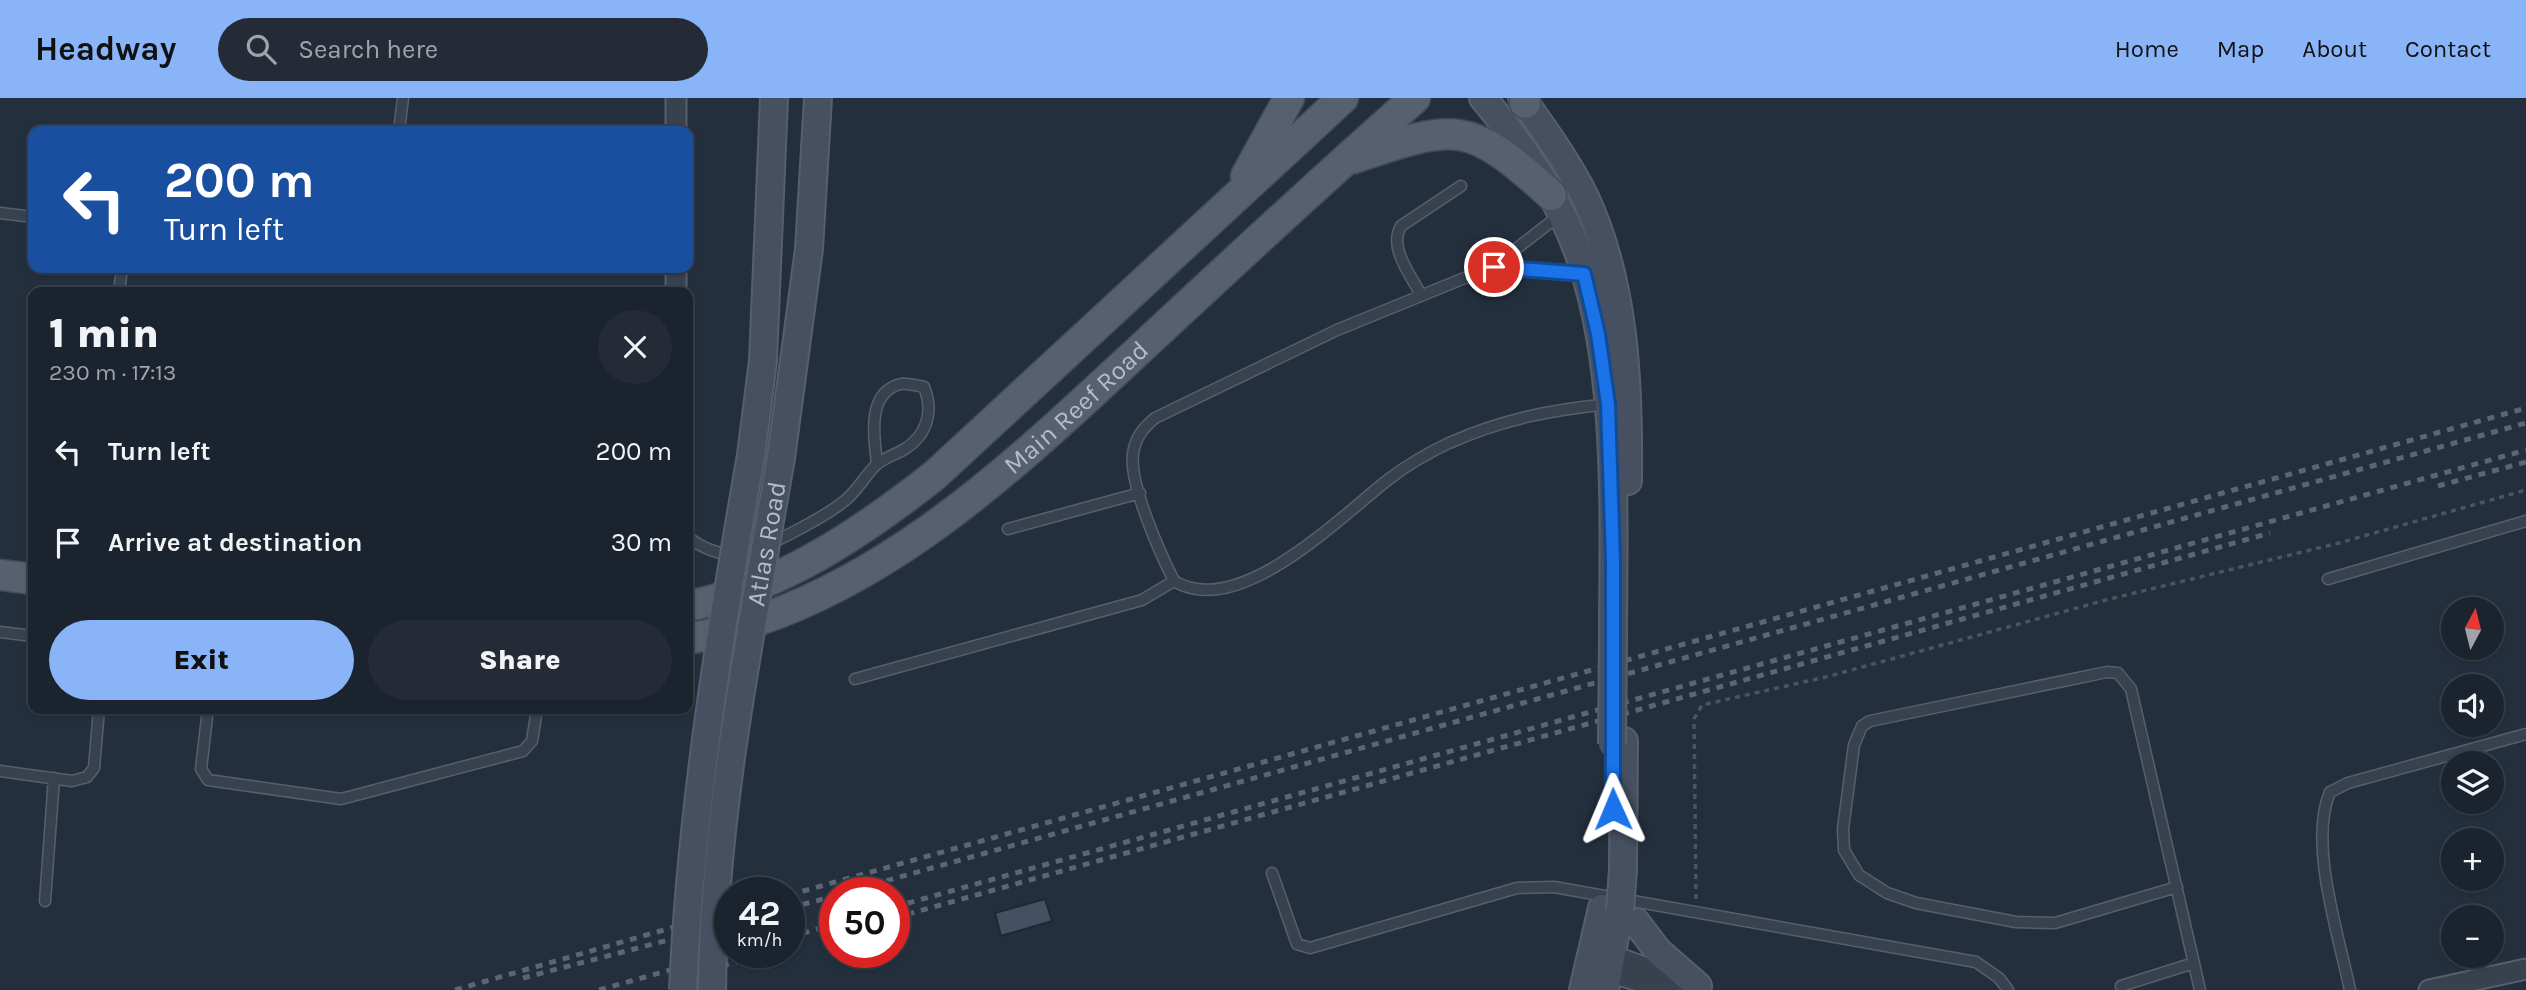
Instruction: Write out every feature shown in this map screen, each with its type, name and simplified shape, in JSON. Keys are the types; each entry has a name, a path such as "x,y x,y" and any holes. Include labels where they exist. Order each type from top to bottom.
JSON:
{"main road":[{"name":"Atlas Road","path":"683,990 700,788 751,455 762,361 774,98"},
{"name":"Atlas Road","path":"712,990 716,896 726,803 781,458 809,250 818,98"},
{"path":"1237,195 1289,98"},
{"name":"Main Reef Road","path":"693,605 742,591 792,568 889,511 935,475 1343,98"},
{"name":"Main Reef Road","path":"693,638 777,617 810,602 907,543 961,505 1032,450 1342,162 1415,98"},
{"path":"1483,98 1522,147 1556,204 1584,274 1618,403"},
{"path":"1524,100 1568,167 1595,222 1619,317 1618,895 1599,970"},
{"path":"1342,162 1410,139 1457,134 1475,138 1503,153 1556,204"},
{"path":"0,554 28,557"},
{"path":"0,575 28,578"},
{"path":"1618,895 1658,951 1702,988"}],"street":[{"path":"676,98 676,126"},
{"path":"1599,970 1702,988"},
{"path":"1599,970 1668,990"},
{"path":"2429,990 2526,970"}],"lane":[{"path":"399,126 403,98"},
{"path":"1421,295 1398,251 1398,232 1401,226 1461,186"},
{"path":"1556,204 1494,267 1337,330 1155,418 1139,435 1132,456 1147,517 1174,582 1184,587 1204,590 1269,571 1309,547 1392,477 1450,443 1519,416 1618,403"},
{"path":"0,213 28,216"},
{"path":"1494,267 1584,274"},
{"path":"693,540 715,551 737,555 756,549 844,502 877,463 906,449 921,436 928,421 929,400 924,387 901,384 882,396 874,415 877,463"},
{"path":"1008,529 1140,493"},
{"path":"2328,579 2526,521"},
{"path":"855,679 1142,600 1174,582"},
{"path":"0,632 28,635"},
{"path":"2176,887 2055,923 2016,922 1916,904 1887,893 1859,874 1844,850 1843,829 1857,734 1870,721 2107,672 2118,673 2131,689 2200,990"},
{"path":"0,771 81,780 91,773 98,714"},
{"path":"207,714 201,769 208,780 341,799 523,751 532,741 536,714"},
{"path":"2350,990 2321,844 2322,810 2330,792 2348,783 2526,734"},
{"path":"45,901 54,778"},
{"path":"1272,873 1297,944 1310,948 1517,888 1554,887 1976,962 1999,978 2008,990"},
{"path":"2121,986 2194,963"}],"path":[{"path":"1696,912 1693,719 1702,705 1826,677 2106,600 2339,543 2526,490"}],"building":[{"path":"1045,899 1052,921 1001,936 995,913"}],"railway":[{"path":"805,891 2526,408"},
{"path":"900,877 2526,423"},
{"path":"910,903 2526,450"},
{"path":"2438,486 2526,462"},
{"path":"910,914 2270,533"},
{"path":"805,904 819,900"},
{"path":"455,990 714,916"},
{"path":"523,978 714,928"},
{"path":"805,932 819,929"},
{"path":"599,990 714,958"}],"route":[{"path":"1494,267 1584,274 1598,334 1608,404 1610,442 1613,809"}]}
